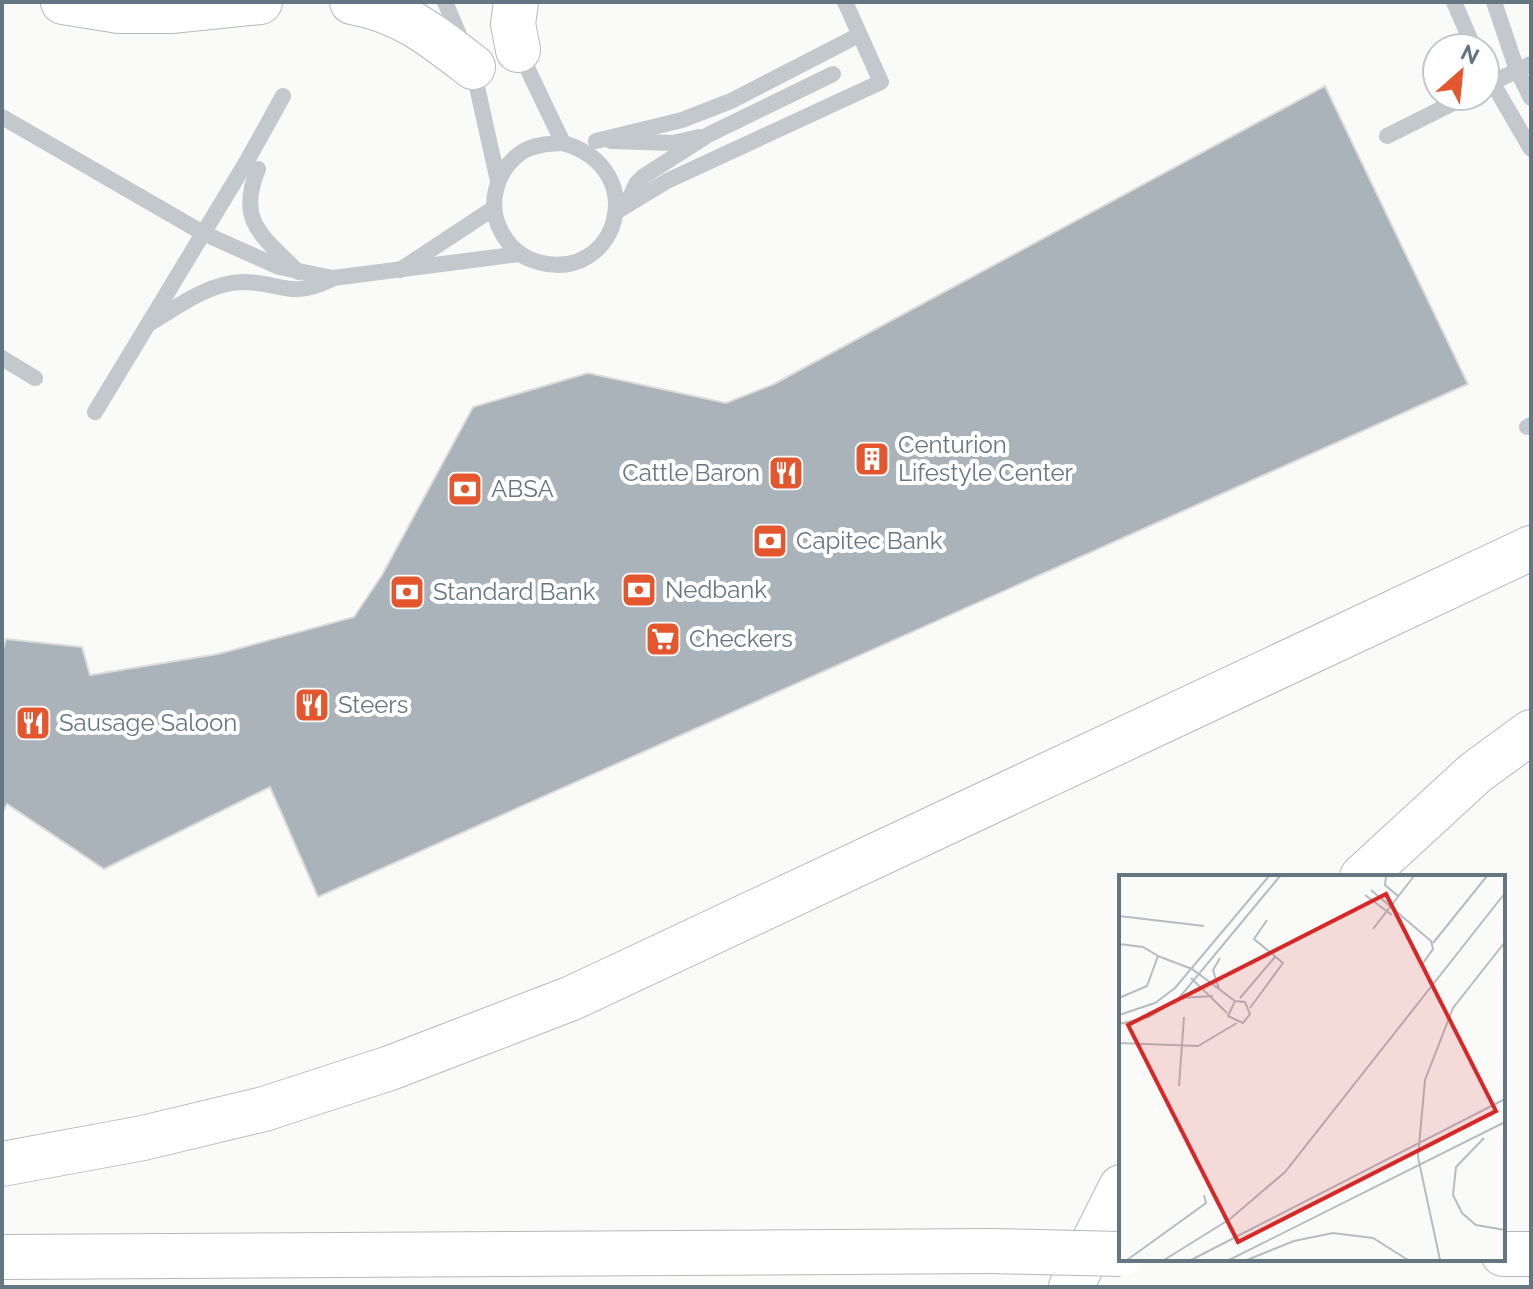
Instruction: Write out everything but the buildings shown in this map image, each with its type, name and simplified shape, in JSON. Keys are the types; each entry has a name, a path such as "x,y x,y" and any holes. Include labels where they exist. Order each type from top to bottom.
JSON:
{"main road":[{"path":"63,2 132,11 185,10 260,2"},
{"path":"352,2 379,7 405,18 473,67"},
{"path":"2,1164 143,1138 264,1109 390,1068 572,998 1531,548"},
{"path":"1364,875 1475,773 1531,732"},
{"path":"1071,1287 1119,1191"},
{"path":"2,1257 991,1251 1119,1254"},
{"path":"1505,1254 1531,1254"}],"lane":[{"path":"445,2 473,67 498,181 494,208 502,234 520,254 549,265 565,265 593,252 604,241 621,208 644,176 708,135 833,74"},
{"path":"621,208 667,181 881,82 845,2"},
{"path":"1454,2 1467,32"},
{"path":"1494,2 1524,67 1531,98"},
{"path":"512,22 569,145 598,160 609,175 621,208"},
{"path":"498,181 509,164 524,151 543,144 569,145 596,141 682,120 719,106 859,35"},
{"path":"1501,74 1524,67"},
{"path":"95,412 283,96"},
{"path":"1501,101 1531,149"},
{"path":"1387,136 1435,112"},
{"path":"4,122 203,233 279,267 298,272 333,278 520,254"},
{"path":"596,141 673,143 708,135"},
{"path":"258,169 249,191 252,218 271,245 298,272"},
{"path":"399,270 494,208"},
{"path":"149,324 207,291 228,284 242,282 296,291 333,278"},
{"path":"2,358 35,378"}],"place":[{"name":"Centurion Lifestyle Center","path":"872,459"},
{"name":"Cattle Baron","path":"786,473"},
{"name":"ABSA","path":"465,489"},
{"name":"Capitec Bank","path":"770,541"},
{"name":"Nedbank","path":"639,590"},
{"name":"Standard Bank","path":"407,592"},
{"name":"Checkers","path":"663,639"},
{"name":"Steers","path":"312,705"},
{"name":"Sausage Saloon","path":"33,723"}]}
